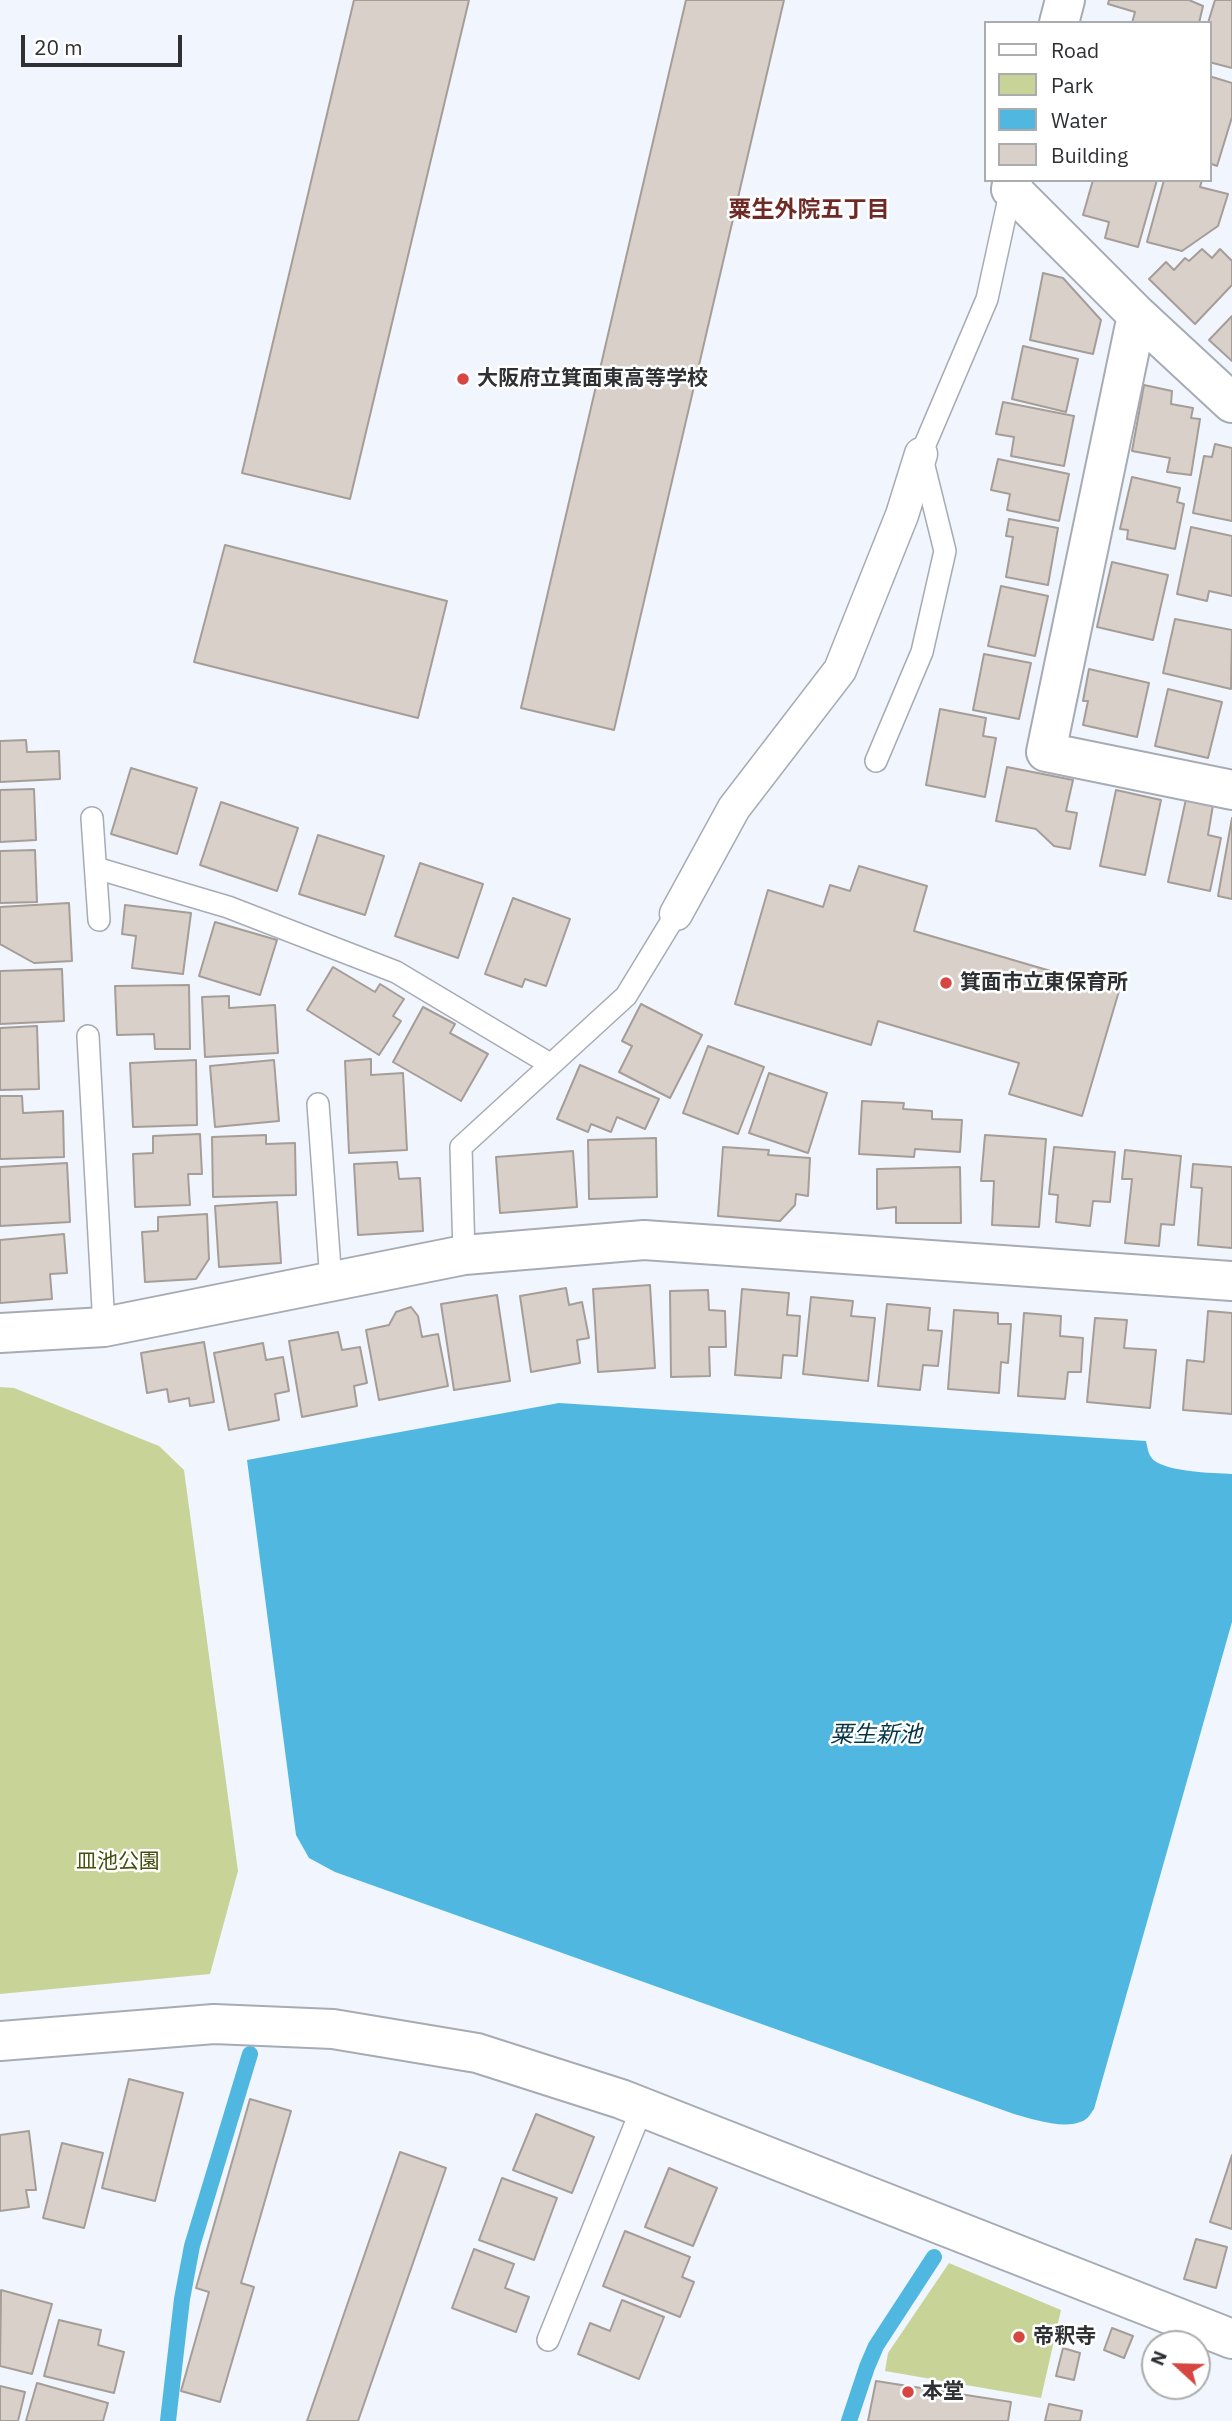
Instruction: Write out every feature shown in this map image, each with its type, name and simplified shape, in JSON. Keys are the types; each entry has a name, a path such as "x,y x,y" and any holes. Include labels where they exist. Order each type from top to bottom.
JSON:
{"street":[{"path":"1060,21 1065,0"},
{"path":"1012,185 1137,316 1232,403"},
{"path":"1137,316 1046,752 1232,790"},
{"path":"676,914 734,808 840,670 902,516 921,454"},
{"path":"0,1333 104,1327 464,1255 644,1240 1232,1281"},
{"path":"0,2041 214,2024 333,2029 477,2053 642,2108 1232,2339"}],"lane":[{"path":"876,761 922,652 945,551 921,454 987,299 1012,185"},
{"path":"92,818 99,920"},
{"path":"96,868 228,907 396,972 550,1064"},
{"path":"464,1255 461,1147 626,996 676,914"},
{"path":"88,1036 104,1327"},
{"path":"318,1104 331,1282"},
{"path":"548,2340 642,2108"}],"green space":[{"name":"皿池公園","path":"0,1387 14,1388 159,1446 184,1470 238,1871 210,1974 0,1994"},
{"path":"949,2263 1061,2310 1041,2398 885,2371 888,2353"}],"water":[{"name":"粟生新池","path":"559,1403 1146,1441 1151,1457 1165,1466 1188,1471 1232,1474 1232,1622 1094,2109 1085,2120 1057,2124 1014,2114 335,1872 309,1858 296,1835 247,1460"}],"building":[{"path":"354,0 469,0 350,499 242,473"},
{"path":"686,0 784,0 614,730 521,708"},
{"path":"1109,0 1189,0 1203,6 1199,21 1133,21 1135,12 1108,4"},
{"path":"1215,0 1232,0 1232,68 1211,63 1211,21 1209,21"},
{"path":"1211,77 1232,83 1232,117 1217,166 1211,164"},
{"path":"1092,182 1156,182 1138,247 1105,238 1109,222 1083,215"},
{"path":"1163,182 1201,182 1200,187 1228,194 1218,226 1182,251 1147,242"},
{"path":"1202,249 1212,258 1220,249 1232,261 1232,285 1195,324 1149,279 1166,262 1174,270 1185,258 1189,261"},
{"path":"1043,273 1063,278 1101,320 1093,354 1030,340"},
{"path":"1232,316 1232,361 1209,340"},
{"path":"1023,346 1078,359 1066,412 1012,399"},
{"path":"1144,385 1172,391 1171,404 1193,408 1191,418 1200,419 1191,475 1167,472 1170,458 1132,451"},
{"path":"1003,402 1074,416 1064,466 1011,456 1014,437 996,434"},
{"path":"1215,444 1232,448 1232,521 1193,513 1204,456 1212,457"},
{"path":"998,459 1069,474 1059,521 1007,510 1010,494 991,490"},
{"path":"1132,477 1180,488 1177,502 1184,504 1175,549 1127,539 1128,530 1120,529"},
{"path":"1009,519 1058,528 1048,585 1006,577 1013,537 1006,536"},
{"path":"1191,527 1232,536 1232,596 1209,591 1207,601 1177,594"},
{"path":"225,545 447,601 418,718 194,662"},
{"path":"1112,562 1168,575 1153,640 1097,627"},
{"path":"1001,586 1048,596 1035,656 988,646"},
{"path":"1175,619 1232,630 1231,689 1163,673"},
{"path":"984,654 1031,663 1019,719 973,710"},
{"path":"1089,669 1149,683 1137,737 1083,725 1088,701 1083,701"},
{"path":"1168,689 1222,702 1208,758 1155,746"},
{"path":"940,709 986,718 983,736 996,738 985,797 926,785"},
{"path":"26,740 27,752 59,751 60,779 0,782 0,741"},
{"path":"1007,767 1073,780 1066,811 1077,813 1070,849 1054,846 1036,829 996,821"},
{"path":"131,768 197,788 177,854 111,834"},
{"path":"34,789 36,840 0,842 0,790"},
{"path":"1116,790 1161,800 1145,875 1100,866"},
{"path":"1186,799 1213,805 1208,835 1221,838 1210,891 1168,882"},
{"path":"221,802 298,828 277,891 200,865"},
{"path":"1232,818 1232,899 1218,896"},
{"path":"318,835 384,856 365,915 299,894"},
{"path":"35,850 37,902 0,903 0,851"},
{"path":"420,863 483,884 458,958 395,936"},
{"path":"859,866 927,886 914,931 1119,991 1082,1116 1009,1094 1019,1063 878,1021 871,1045 735,1004 768,890 823,907 830,885 850,891"},
{"path":"513,898 570,919 546,986 525,979 522,987 485,974"},
{"path":"69,903 72,961 34,963 0,944 0,907"},
{"path":"125,905 191,913 183,974 132,968 136,936 122,934"},
{"path":"215,922 277,940 260,995 199,976"},
{"path":"333,967 375,992 380,984 404,999 393,1016 401,1021 379,1055 307,1010"},
{"path":"62,969 64,1021 0,1024 0,971"},
{"path":"189,985 190,1049 155,1049 154,1034 117,1035 115,986"},
{"path":"229,996 229,1008 275,1005 278,1053 205,1057 202,997"},
{"path":"641,1004 702,1035 670,1098 619,1072 632,1046 622,1041"},
{"path":"423,1007 455,1024 450,1033 488,1054 461,1101 393,1062"},
{"path":"37,1026 39,1089 0,1090 0,1028"},
{"path":"708,1046 764,1067 738,1134 683,1113"},
{"path":"371,1059 371,1075 403,1073 407,1150 349,1153 345,1061"},
{"path":"196,1060 197,1125 133,1127 130,1063"},
{"path":"274,1060 279,1121 215,1127 210,1066"},
{"path":"580,1065 659,1099 645,1129 617,1117 611,1132 591,1124 588,1132 557,1119"},
{"path":"769,1073 827,1093 808,1153 749,1133"},
{"path":"0,1096 22,1096 23,1113 63,1111 64,1157 0,1159"},
{"path":"862,1101 904,1103 903,1109 932,1111 932,1119 962,1120 960,1152 915,1149 914,1157 859,1154"},
{"path":"200,1134 202,1174 188,1174 190,1205 135,1207 133,1154 153,1153 153,1136"},
{"path":"266,1135 266,1144 295,1143 296,1195 213,1197 212,1137"},
{"path":"985,1135 1046,1139 1039,1227 992,1225 994,1181 981,1181"},
{"path":"656,1138 657,1197 589,1199 588,1140"},
{"path":"723,1147 769,1150 768,1155 810,1158 808,1196 796,1194 795,1205 780,1221 718,1216"},
{"path":"1054,1147 1115,1152 1110,1202 1093,1201 1090,1226 1056,1222 1058,1195 1049,1194"},
{"path":"1125,1150 1181,1156 1174,1225 1161,1224 1159,1246 1125,1243 1132,1179 1122,1179"},
{"path":"573,1151 577,1207 500,1213 496,1157"},
{"path":"397,1162 399,1179 420,1178 423,1231 358,1235 354,1164"},
{"path":"67,1163 70,1222 0,1226 0,1167"},
{"path":"1193,1164 1232,1167 1232,1248 1198,1245 1202,1188 1191,1187"},
{"path":"960,1167 961,1223 896,1223 896,1207 877,1209 877,1169"},
{"path":"277,1202 281,1263 219,1267 215,1206"},
{"path":"207,1214 209,1259 196,1279 145,1282 142,1232 158,1231 158,1217"},
{"path":"64,1234 67,1273 50,1274 52,1299 0,1303 0,1240"},
{"path":"650,1285 655,1368 598,1372 593,1289"},
{"path":"566,1288 569,1305 582,1302 589,1338 577,1340 580,1363 531,1372 520,1296"},
{"path":"742,1289 789,1293 787,1315 800,1316 797,1356 783,1355 781,1378 735,1375"},
{"path":"708,1290 709,1310 725,1311 726,1347 709,1347 710,1376 671,1377 670,1291"},
{"path":"497,1295 510,1381 454,1390 441,1304"},
{"path":"811,1297 853,1301 851,1316 875,1318 868,1381 803,1374"},
{"path":"887,1304 930,1308 928,1330 942,1331 938,1366 923,1365 920,1390 878,1386"},
{"path":"411,1307 418,1316 422,1337 438,1334 448,1386 379,1400 366,1330 389,1325 396,1312"},
{"path":"954,1310 998,1313 998,1324 1011,1324 1008,1363 1001,1362 999,1393 948,1389"},
{"path":"1208,1311 1232,1313 1232,1414 1183,1410 1187,1360 1204,1362"},
{"path":"1024,1313 1061,1316 1060,1336 1083,1338 1081,1372 1068,1372 1065,1399 1018,1396"},
{"path":"1095,1318 1127,1320 1124,1348 1156,1350 1150,1408 1087,1402"},
{"path":"338,1332 342,1350 360,1347 367,1383 354,1386 357,1406 302,1417 289,1341"},
{"path":"204,1342 214,1402 190,1406 189,1398 169,1402 167,1389 147,1393 141,1353"},
{"path":"263,1343 266,1360 283,1357 289,1391 275,1394 279,1420 229,1430 214,1353"},
{"path":"129,2079 183,2093 155,2201 102,2188"},
{"path":"250,2099 291,2111 241,2283 254,2287 220,2402 181,2391 209,2292 196,2288"},
{"path":"536,2114 594,2137 572,2193 513,2170"},
{"path":"29,2131 36,2190 26,2190 29,2207 0,2211 0,2135"},
{"path":"62,2143 103,2153 84,2228 43,2218"},
{"path":"400,2152 446,2168 358,2421 307,2421"},
{"path":"1232,2155 1232,2229 1210,2222"},
{"path":"669,2168 717,2188 693,2246 645,2227"},
{"path":"502,2178 557,2198 534,2260 479,2240"},
{"path":"625,2231 690,2257 682,2277 694,2282 680,2317 603,2286"},
{"path":"1196,2239 1227,2247 1216,2288 1184,2279"},
{"path":"474,2249 514,2264 505,2288 529,2297 516,2332 452,2308"},
{"path":"1,2290 52,2304 32,2374 0,2366"},
{"path":"622,2300 664,2317 639,2379 578,2354 590,2323 610,2331"},
{"path":"59,2320 101,2330 98,2345 124,2352 114,2393 44,2376"},
{"path":"1112,2328 1133,2336 1124,2358 1104,2350"},
{"path":"1063,2348 1080,2353 1074,2380 1056,2376"},
{"name":"本堂","path":"876,2381 1011,2402 1008,2421 868,2421"},
{"path":"37,2383 108,2403 103,2421 26,2421"},
{"path":"0,2386 25,2392 18,2421 0,2421"},
{"path":"1049,2404 1082,2411 1080,2421 1045,2421"}],"waterway":[{"path":"168,2421 182,2299 192,2246 250,2054"},
{"path":"849,2421 876,2346 934,2257"}],"place":[{"name":"大阪府立箕面東高等学校","path":"463,379"},
{"name":"箕面市立東保育所","path":"946,983"},
{"name":"帝釈寺","path":"1019,2337"},
{"name":"本堂","path":"908,2392"}],"district":[{"name":"粟生外院五丁目","path":"809,210"}]}
